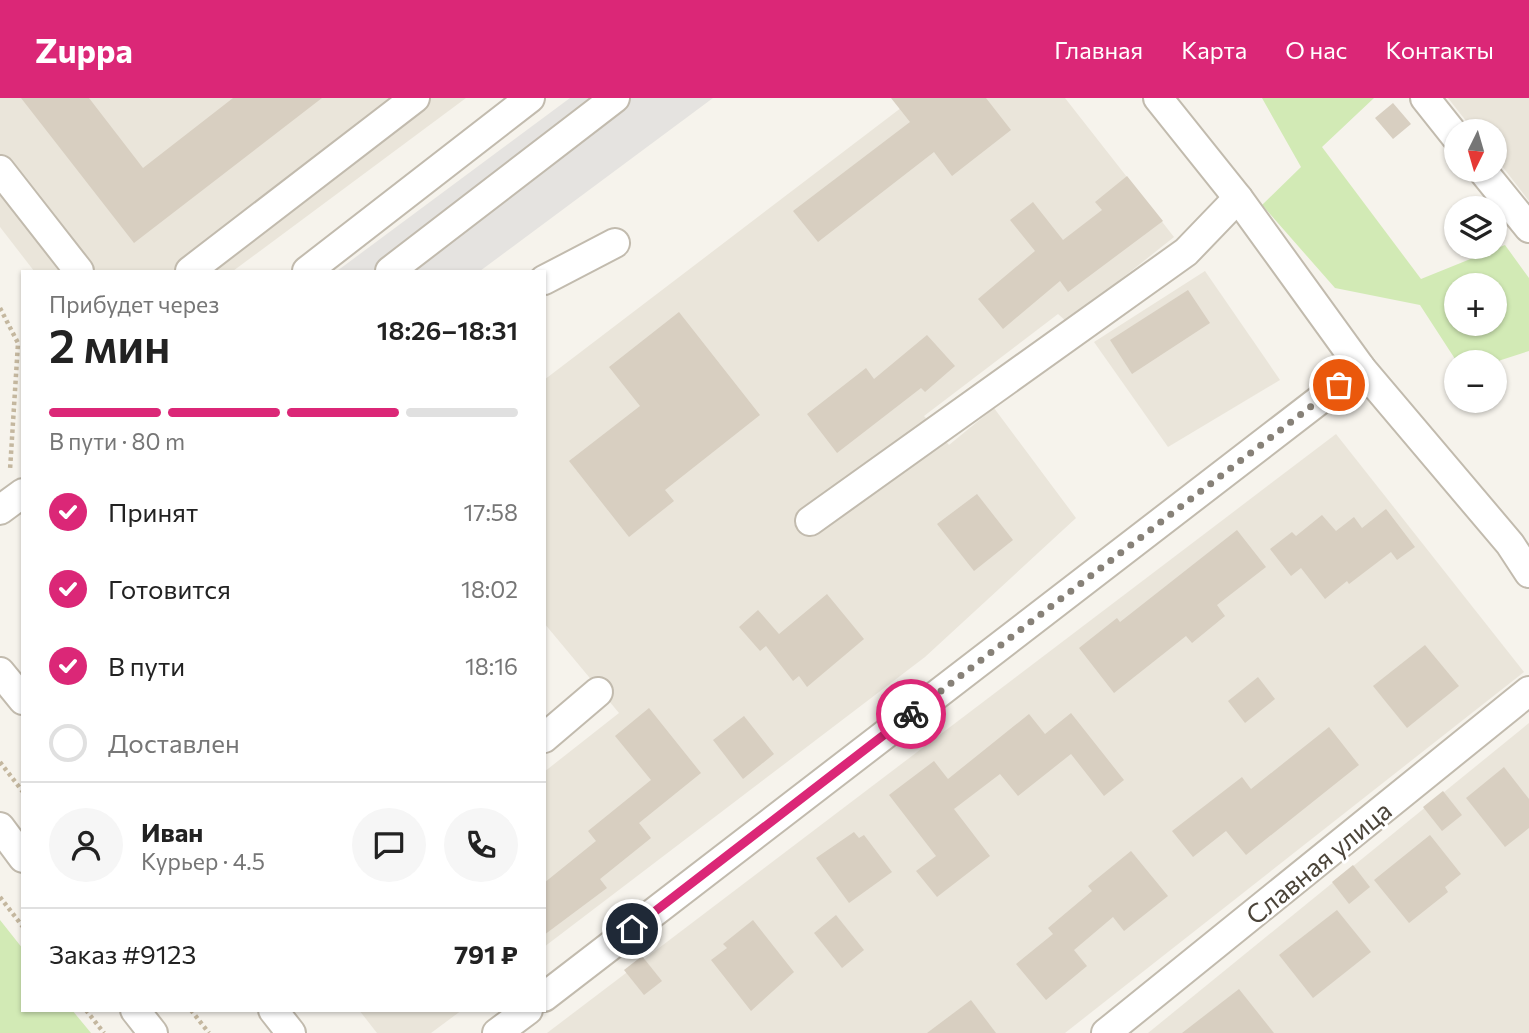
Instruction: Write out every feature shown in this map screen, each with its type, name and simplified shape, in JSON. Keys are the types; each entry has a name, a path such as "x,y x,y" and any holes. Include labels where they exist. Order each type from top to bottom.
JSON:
{"street":[{"path":"191,270 415,98"},
{"path":"308,270 530,98"},
{"path":"391,270 615,98"},
{"path":"1158,98 1238,198 1361,368 1510,544 1529,573"},
{"path":"1425,98 1444,122"},
{"path":"0,170 78,270"},
{"path":"1492,182 1529,228"},
{"path":"810,521 1186,252 1238,198"},
{"path":"546,279 615,243"},
{"path":"546,995 1361,368"},
{"path":"0,672 21,698"},
{"name":"Славная улица","path":"1106,1033 1529,691"},
{"path":"546,736 597,692"},
{"path":"0,827 21,855"},
{"path":"137,1012 153,1033"},
{"path":"275,1012 291,1033"},
{"path":"498,1033 525,1012"}],"path":[{"path":"0,308 18,343 10,502"},
{"path":"0,762 21,789"},
{"path":"0,897 21,924"},
{"path":"88,1012 104,1033"},
{"path":"193,1012 209,1033"}],"shaded area":[{"path":"0,98 466,98 234,270 33,270 0,227"},
{"path":"570,98 713,98 481,270 338,270"},
{"path":"914,98 1065,98 1174,237 1067,322 1058,314 924,416 949,445 994,408 1076,518 925,657 546,945 546,770 619,713 546,625 546,378"},
{"path":"1448,98 1529,98 1529,201 1507,173 1507,119 1465,119"},
{"path":"1205,271 1280,380 1168,447 1094,342"},
{"path":"1336,434 1524,672 1065,1033 547,1033"},
{"path":"1529,723 1529,1033 1148,1033"},
{"path":"361,1012 459,1012 431,1033 377,1033"}],"green space":[{"path":"1262,98 1374,98 1322,147 1421,279 1470,259 1507,259 1507,248 1529,278 1529,351 1507,358 1507,350 1449,350 1420,305 1335,288 1262,205 1301,167"},
{"path":"0,920 21,946 21,1012 74,1012 91,1033 0,1033"}],"building":[{"path":"21,98 89,98 143,168 233,98 322,98 134,243"},
{"path":"891,98 986,98 1011,130 952,176 934,152 818,242 793,211 910,122"},
{"path":"1393,103 1411,124 1393,139 1375,118"},
{"path":"1127,176 1163,221 1068,292 1060,281 1003,329 978,299 1035,251 1010,220 1033,202 1063,240 1102,210 1095,202"},
{"path":"1188,290 1210,323 1132,374 1110,340"},
{"path":"679,312 760,415 665,490 674,501 629,537 569,461 640,406 609,367"},
{"path":"927,335 955,366 925,392 921,388 837,453 807,414 866,368 874,379"},
{"path":"977,494 1013,540 974,571 937,524"},
{"path":"1386,509 1415,547 1397,560 1391,552 1325,599 1301,568 1291,576 1270,549 1292,532 1296,536 1322,515 1336,531 1354,517 1362,528"},
{"path":"1237,530 1266,567 1217,605 1225,616 1192,643 1186,636 1114,693 1079,648 1117,618 1120,622"},
{"path":"827,594 864,639 807,687 799,676 793,681 766,646 760,651 739,627 758,610 779,634"},
{"path":"1425,645 1459,686 1407,728 1373,686"},
{"path":"1258,677 1275,699 1245,723 1228,701"},
{"path":"649,708 701,773 639,823 651,838 600,879 607,888 546,934 546,881 596,841 588,831 651,780 615,736"},
{"path":"1071,713 1124,780 1104,796 1071,754 1018,796 1000,774 954,809 990,856 937,897 916,871 936,856 889,795 934,761 948,779 1029,714 1045,734"},
{"path":"744,716 774,754 743,779 713,740"},
{"path":"1329,727 1359,765 1246,855 1226,831 1193,857 1172,831 1242,777 1251,789"},
{"path":"1504,767 1529,799 1529,828 1505,847 1466,798"},
{"path":"1443,791 1462,815 1442,831 1423,807"},
{"path":"854,832 859,838 864,835 892,872 849,903 816,858"},
{"path":"1430,835 1461,874 1445,887 1448,892 1409,923 1374,880"},
{"path":"1131,851 1168,896 1124,931 1113,917 1074,950 1087,966 1046,1000 1016,964 1053,934 1048,928 1092,891 1088,886"},
{"path":"1353,865 1370,887 1349,904 1332,882"},
{"path":"1337,910 1371,952 1313,998 1279,955"},
{"path":"836,915 864,950 842,968 814,933"},
{"path":"753,920 794,972 751,1011 711,960 727,948 723,944"},
{"path":"642,956 662,981 644,995 624,970"},
{"path":"1239,989 1274,1033 1182,1033"},
{"path":"971,1000 996,1033 927,1033"}],"way so far":[{"path":"911,714 1339,385"}],"route":[{"path":"632,929 911,714"}]}
